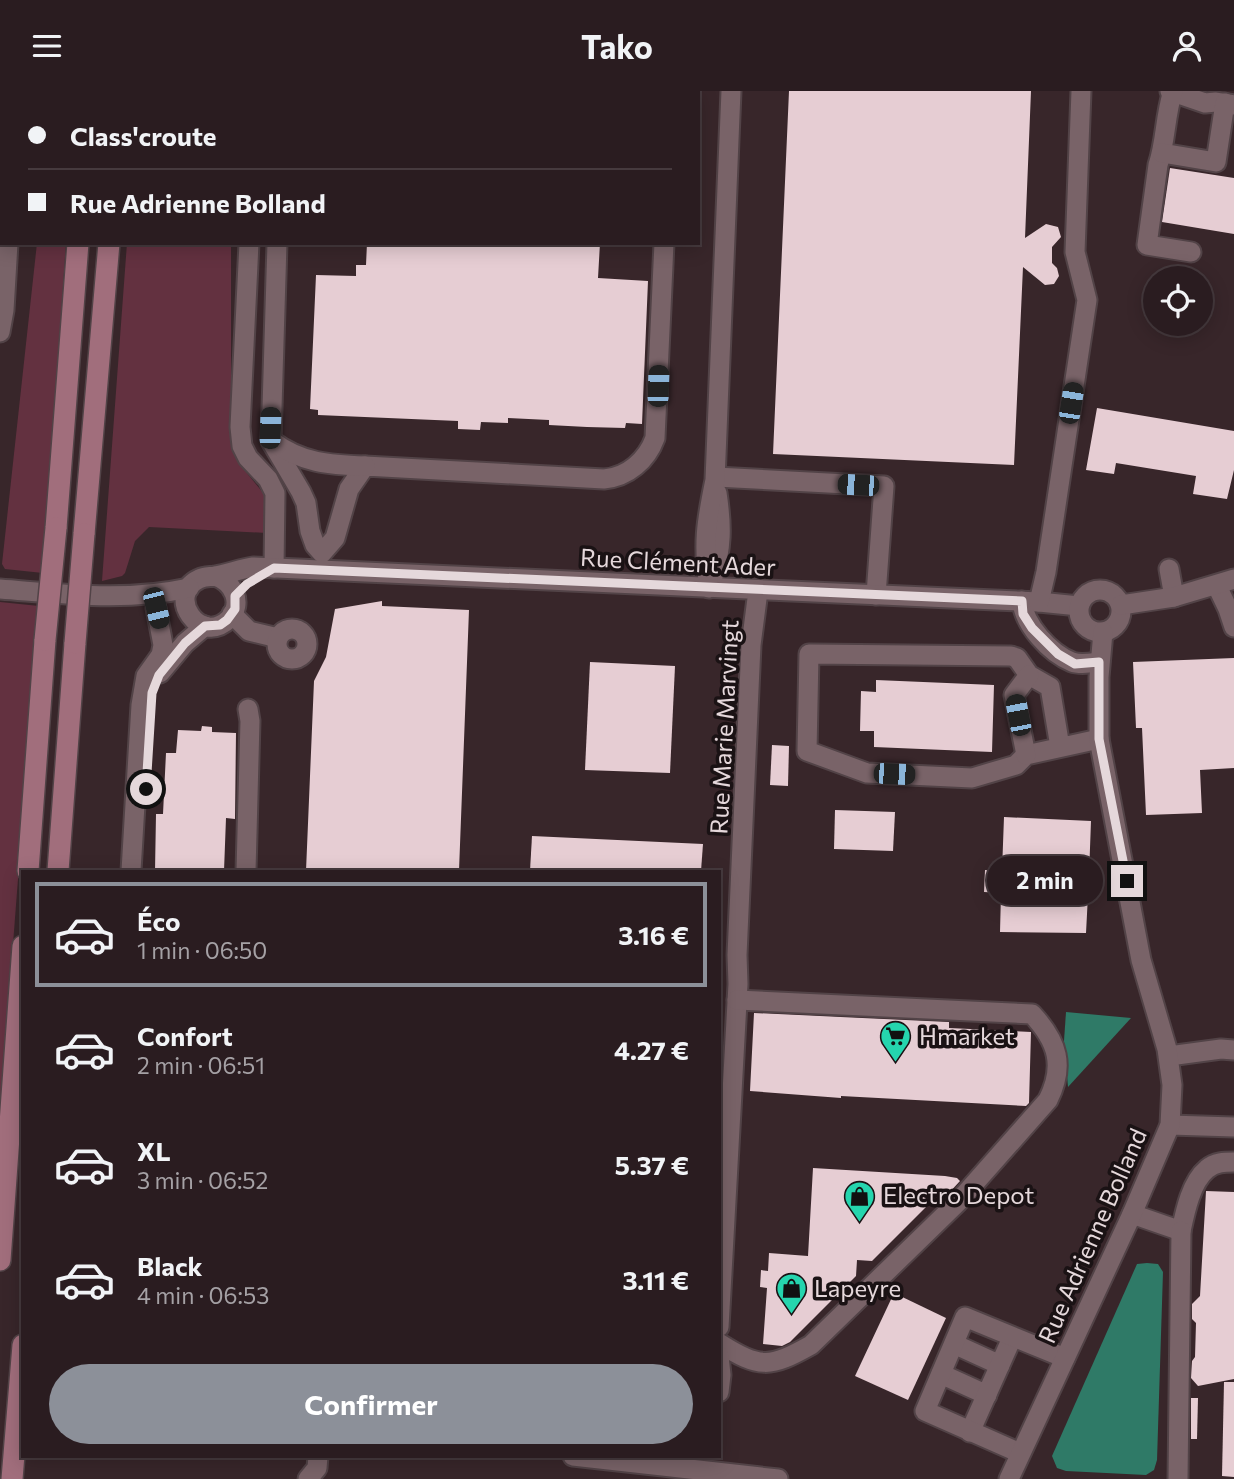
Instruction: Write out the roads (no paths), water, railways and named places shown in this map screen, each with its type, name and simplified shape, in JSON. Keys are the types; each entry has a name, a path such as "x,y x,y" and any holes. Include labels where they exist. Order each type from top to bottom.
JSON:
{"main road":[{"path":"28,870 78,245"},
{"path":"58,870 83,534 109,245"},
{"path":"0,1260 21,973"},
{"path":"12,1479 21,1369"}],"street":[{"path":"709,588 719,558 722,526 716,479 731,91"},
{"path":"1081,91 1074,253 1087,300 1046,572 1023,614 1058,654 1075,664 1099,662"},
{"path":"1162,153 1216,162 1224,101 1205,103 1176,91 1168,107 1147,245 1191,252"},
{"path":"0,332 8,245"},
{"path":"189,588 185,602 197,621 220,625 247,584 274,568 275,493 268,479 248,458 242,446 240,426 249,245"},
{"path":"277,245 271,441 306,503 310,531 322,562"},
{"path":"271,441 293,456 334,465 604,479 624,474 636,466 649,451 655,438 664,245"},
{"path":"322,562 335,538 349,489 365,467"},
{"path":"716,479 884,487 876,595"},
{"name":"Rue Clément Ader","path":"0,589 119,597 160,594 189,588 200,578 240,569 322,562 758,591 1030,601 1079,606"},
{"path":"1169,569 1174,597"},
{"path":"215,576 228,583 234,605 249,631 278,638"},
{"path":"1121,605 1174,597 1225,583 1228,609 1234,627"},
{"path":"1100,590 1113,594 1121,605 1118,623 1103,632 1096,632 1084,625 1079,613 1079,606 1087,594 1100,590"},
{"name":"Rue Marie Marvingt","path":"721,1253 724,1143 732,1107 728,954 751,645 758,591"},
{"name":"Rue Clément Ader","path":"119,597 197,621"},
{"path":"140,870 146,676 161,655 163,645 156,608"},
{"path":"131,870 147,706 159,675 172,668 197,621"},
{"name":"Rue Adrienne Bolland","path":"1009,1479 1132,1214 1170,1125 1172,1086 1169,1056 1141,960 1099,739 1099,662 1103,632"},
{"path":"1060,747 1049,687 1029,675 1017,658 809,654 807,751 867,773 972,778 1016,765 1026,755 1099,739"},
{"path":"1026,755 1014,695 1029,675"},
{"path":"246,870 250,721 248,709"},
{"path":"721,1374 735,1352 763,1364 783,1360 811,1345 958,1202 1048,1100 1057,1082 1058,1063 1054,1043 1032,1014 731,992"},
{"path":"1169,1056 1221,1049 1234,1050"},
{"path":"1170,1125 1234,1127"},
{"path":"1178,1479 1181,1231 1191,1195 1206,1169 1217,1163 1234,1162"},
{"path":"1132,1214 1181,1231"},
{"path":"1020,1453 925,1411 965,1317 1065,1358"},
{"path":"970,1432 1012,1338"},
{"path":"954,1343 1000,1365"},
{"path":"941,1374 987,1395"},
{"path":"308,1479 317,1468 318,1458"},
{"path":"607,1458 710,1464 778,1479"}],"place":[{"name":"Hmarket","path":"896,1064"},
{"name":"Electro Depot","path":"860,1223"},
{"name":"Lapeyre","path":"791,1316"}]}
